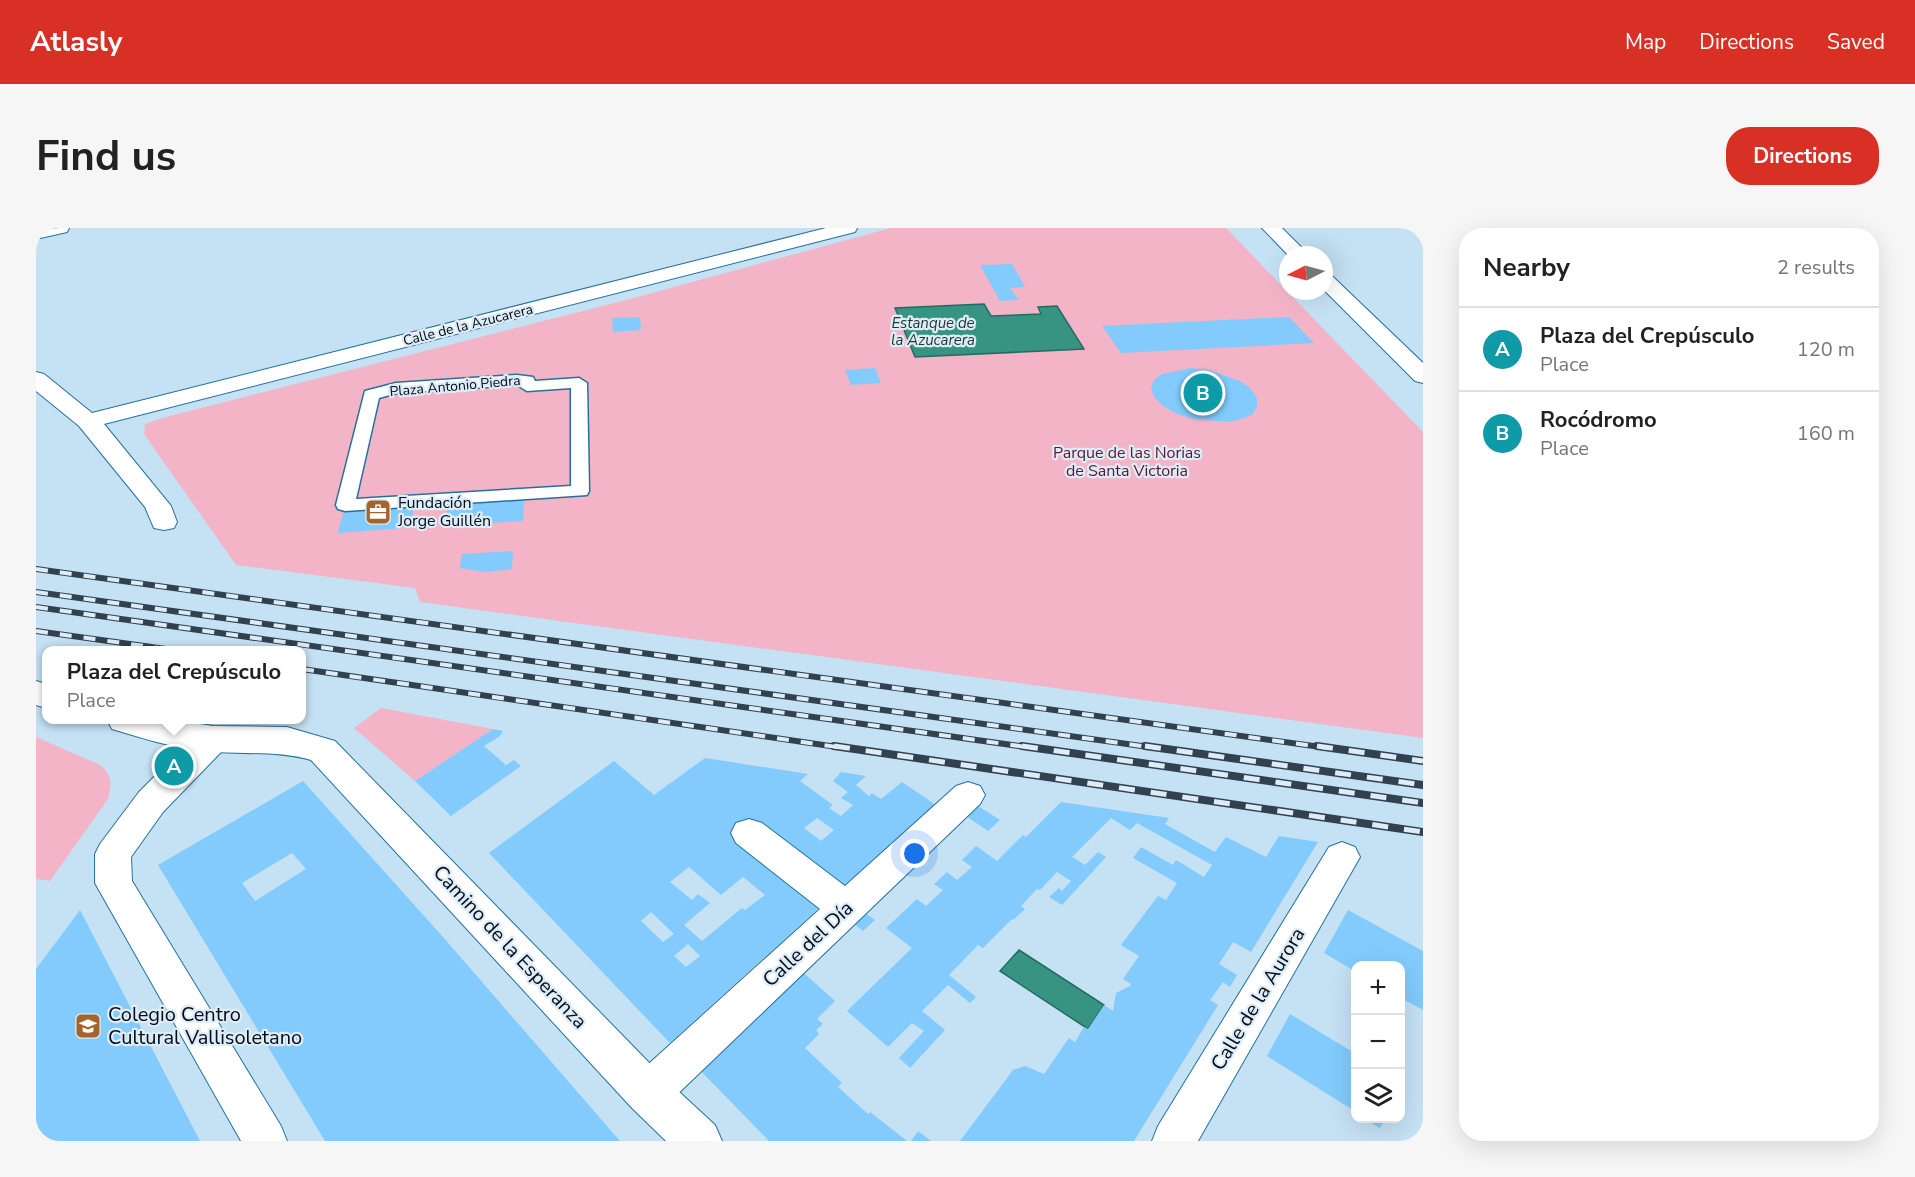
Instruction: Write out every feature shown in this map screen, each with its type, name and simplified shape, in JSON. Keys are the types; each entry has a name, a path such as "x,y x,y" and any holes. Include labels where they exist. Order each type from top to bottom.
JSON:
{"street":[{"path":"36,233 60,228"},
{"name":"Calle de la Azucarera","path":"88,421 848,228"},
{"path":"1271,228 1290,246"},
{"path":"1333,288 1423,376"},
{"path":"36,380 88,421 158,506 164,522"},
{"name":"Plaza Antonio Piedra","path":"517,380 527,380 527,386 579,383 580,491 487,495 487,497 377,504 345,505 370,395 396,388 517,380"},
{"path":"138,724 213,739"},
{"path":"213,739 151,802 113,854 114,884 264,1141"},
{"name":"Camino de la Esperanza","path":"213,739 287,740 323,750 648,1093 699,1141"},
{"name":"Calle del Día","path":"648,1093 968,795"},
{"path":"749,833 847,908"},
{"name":"Calle de la Aurora","path":"1174,1141 1342,857"}],"green space":[{"name":"Parque de las Norias de Santa Victoria","path":"891,228 1226,228 1279,283 1279,300 1296,300 1423,432 1423,738 420,602 415,588 236,565 144,434 145,424 162,418 630,299"},
{"path":"381,708 493,729 415,781 354,728"},
{"path":"36,737 100,765 107,772 110,780 108,799 50,881 36,879"}],"water":[{"name":"Estanque de la Azucarera","path":"984,304 991,316 1041,314 1038,307 1057,306 1084,349 915,357 895,308"},
{"path":"1019,950 1104,1005 1088,1029 1000,971"}],"building":[{"path":"1012,264 1025,287 1010,288 1019,300 1000,301 980,265"},
{"path":"640,317 641,330 613,332 612,318"},
{"path":"1289,317 1314,343 1121,353 1102,326"},
{"path":"875,368 881,383 851,385 845,370"},
{"path":"1191,368 1209,370 1240,381 1251,389 1257,398 1257,406 1253,414 1228,422 1194,419 1177,414 1163,406 1154,397 1151,388 1154,380 1162,374"},
{"path":"524,495 523,521 445,526 448,500"},
{"name":"Fundación Jorge Guillén","path":"415,502 412,518 419,518 418,527 338,533 345,505"},
{"path":"513,551 512,569 485,572 460,568 462,554"},
{"path":"493,729 503,731 500,736 484,746 506,765 514,760 521,766 451,816 415,781"},
{"path":"705,758 808,774 800,781 833,805 829,808 841,816 853,805 841,798 848,792 833,781 841,772 866,776 856,785 869,796 872,793 881,799 902,782 936,805 838,891 749,821 731,835 820,907 670,1043 489,853 614,761 654,795","holes":["817,818 834,830 821,841 804,828","689,867 721,895 743,877 765,895 745,910 742,908 702,941 684,925 710,903 698,894 692,900 670,882","651,912 674,934 663,942 641,921","688,944 700,956 686,967 674,956"]},
{"path":"303,781 443,937 620,1141 325,1141 158,865","holes":["292,853 306,869 255,901 242,883"]},
{"path":"1061,802 1169,818 1165,824 1215,852 1226,837 1266,857 1279,836 1318,842 1251,952 1233,942 1219,964 1237,975 1230,987 1223,982 1210,1000 1218,1005 1134,1141 960,1141 1013,1070 1025,1066 1044,1074 1069,1038 1075,1042 1084,1027 1088,1029 1104,1005 1113,1011 1116,993 1130,986 1131,984 1123,979 1139,956 1121,945 1158,896 1166,900 1177,883 1133,858 1141,847 1173,865 1176,860 1204,877 1212,865 1137,823 1130,830 1111,818 1072,857 1085,865 1098,852 1106,857 1062,905 1049,897 1059,888 1062,891 1071,881 1057,872 1021,906 1025,909 983,948 978,945 949,975 976,997 970,1003 948,985 922,1011 945,1030 910,1068 899,1058 924,1031 912,1023 888,1047 847,1011 912,948 886,928 917,899 926,906 943,890 934,884 947,872 957,880 972,867 962,860 976,846 997,861 1023,835 1026,837"},
{"path":"975,804 1000,820 988,831 963,814"},
{"path":"859,908 875,920 863,931 848,919"},
{"name":"Colegio Centro Cultural Vallisoletano","path":"80,910 200,1141 36,1141 36,969"},
{"path":"1348,910 1423,951 1423,1010 1405,1000 1405,961 1351,961 1351,969 1324,953"},
{"path":"796,966 835,1001 817,1019 823,1024 816,1030 819,1034 805,1048 842,1083 838,1087 868,1114 870,1112 907,1141 769,1141 690,1060"},
{"path":"1290,1014 1351,1051 1351,1109 1267,1056"},
{"path":"1372,1123 1383,1123 1380,1128"},
{"path":"918,1131 931,1141 911,1141"}],"railway":[{"path":"36,569 1328,748"},
{"path":"36,592 1156,748"},
{"path":"36,607 1033,748"},
{"path":"36,631 144,646"},
{"path":"306,670 844,748"},
{"path":"834,746 1423,832"},
{"path":"1022,746 1423,803"},
{"path":"1145,746 1423,785"},
{"path":"1317,746 1423,761"}],"place":[{"name":"Rocódromo","path":"1203,393"},
{"name":"Fundación Jorge Guillén","path":"378,512"},
{"name":"Plaza del Crepúsculo","path":"174,766"},
{"name":"Colegio Centro Cultural Vallisoletano","path":"88,1026"}]}
